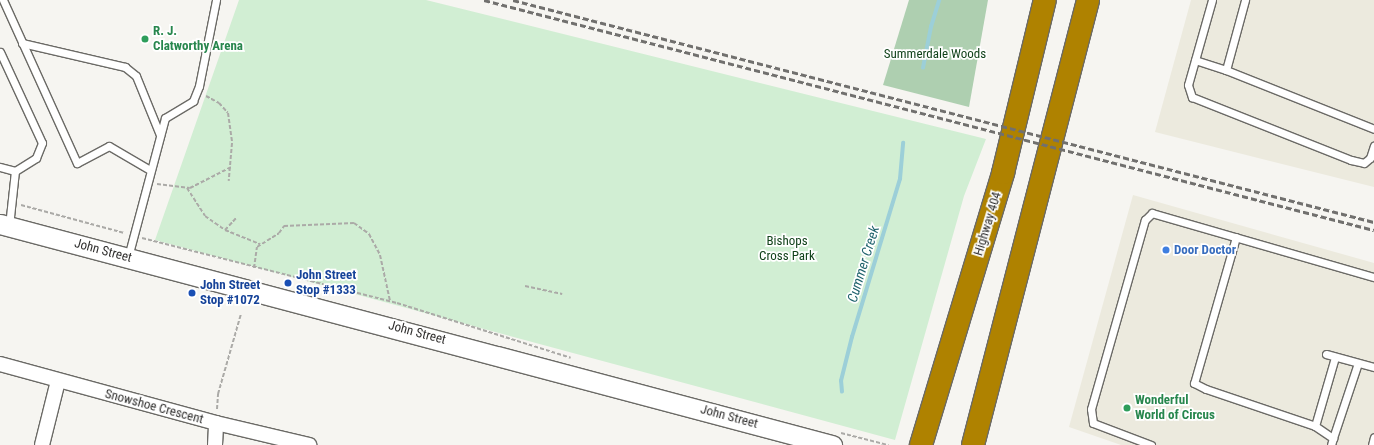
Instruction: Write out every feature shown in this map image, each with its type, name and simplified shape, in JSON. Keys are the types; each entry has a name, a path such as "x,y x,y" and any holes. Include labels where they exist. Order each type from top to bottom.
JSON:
{"highway":[{"name":"Highway 404","path":"921,445 1003,174 1045,0"},
{"path":"973,445 1088,0"}],"main road":[{"name":"John Street","path":"5,225 834,438"}],"street":[{"name":"Snowshoe Crescent","path":"0,364 216,423 309,445"},
{"path":"42,445 58,381"},
{"path":"215,445 216,423"}],"lane":[{"path":"3,0 77,163 109,146 150,170"},
{"path":"128,257 165,118 193,101 197,91 216,0"},
{"path":"1212,0 1188,85 1192,96 1351,160 1364,163 1370,158 1374,146"},
{"path":"1226,70 1245,0"},
{"path":"22,43 125,67 136,76 160,135"},
{"path":"0,52 42,143 36,158 15,171 0,167"},
{"path":"1195,60 1226,70 1374,129"},
{"path":"5,225 14,204 15,171"},
{"path":"1151,445 1093,423 1091,409 1145,220 1152,213 1374,277"},
{"path":"1236,237 1194,382 1206,389 1315,426 1332,441 1358,363"},
{"path":"1326,354 1374,367"},
{"path":"1315,426 1335,357"},
{"path":"1372,445 1374,437"}],"path":[{"path":"197,91 219,103 228,113 232,143 229,181"},
{"path":"147,183 187,188 199,185 231,167"},
{"path":"187,188 205,216 225,230 260,244"},
{"path":"14,204 254,268 390,301 572,359"},
{"path":"225,230 236,218"},
{"path":"254,268 256,247 280,233 284,226 354,223 369,234 380,255 390,301"},
{"path":"525,286 562,294"},
{"path":"216,423 218,394 240,314"},
{"path":"834,438 888,445"}],"shaded area":[{"path":"1191,0 1374,0 1374,187 1155,132"},
{"path":"1133,195 1374,263 1374,445 1121,445 1069,427"}],"green space":[{"name":"Bishops Cross Park","path":"239,0 426,0 986,139 964,196 895,440 155,240"},
{"name":"Summerdale Woods","path":"909,0 988,0 969,107 883,85"}],"waterway":[{"name":"Cummer Creek","path":"923,68 931,27 939,0"},
{"name":"Cummer Creek","path":"842,392 841,381 852,337 900,179 903,143"}],"railway":[{"path":"484,0 1374,230"},
{"path":"513,0 1374,222"}],"place":[{"name":"R. J. Clatworthy Arena","path":"145,39"},
{"name":"Door Doctor","path":"1166,250"},
{"name":"John Street Stop #1333","path":"288,283"},
{"name":"John Street Stop #1072","path":"192,293"},
{"name":"Wonderful World of Circus","path":"1127,408"}]}
